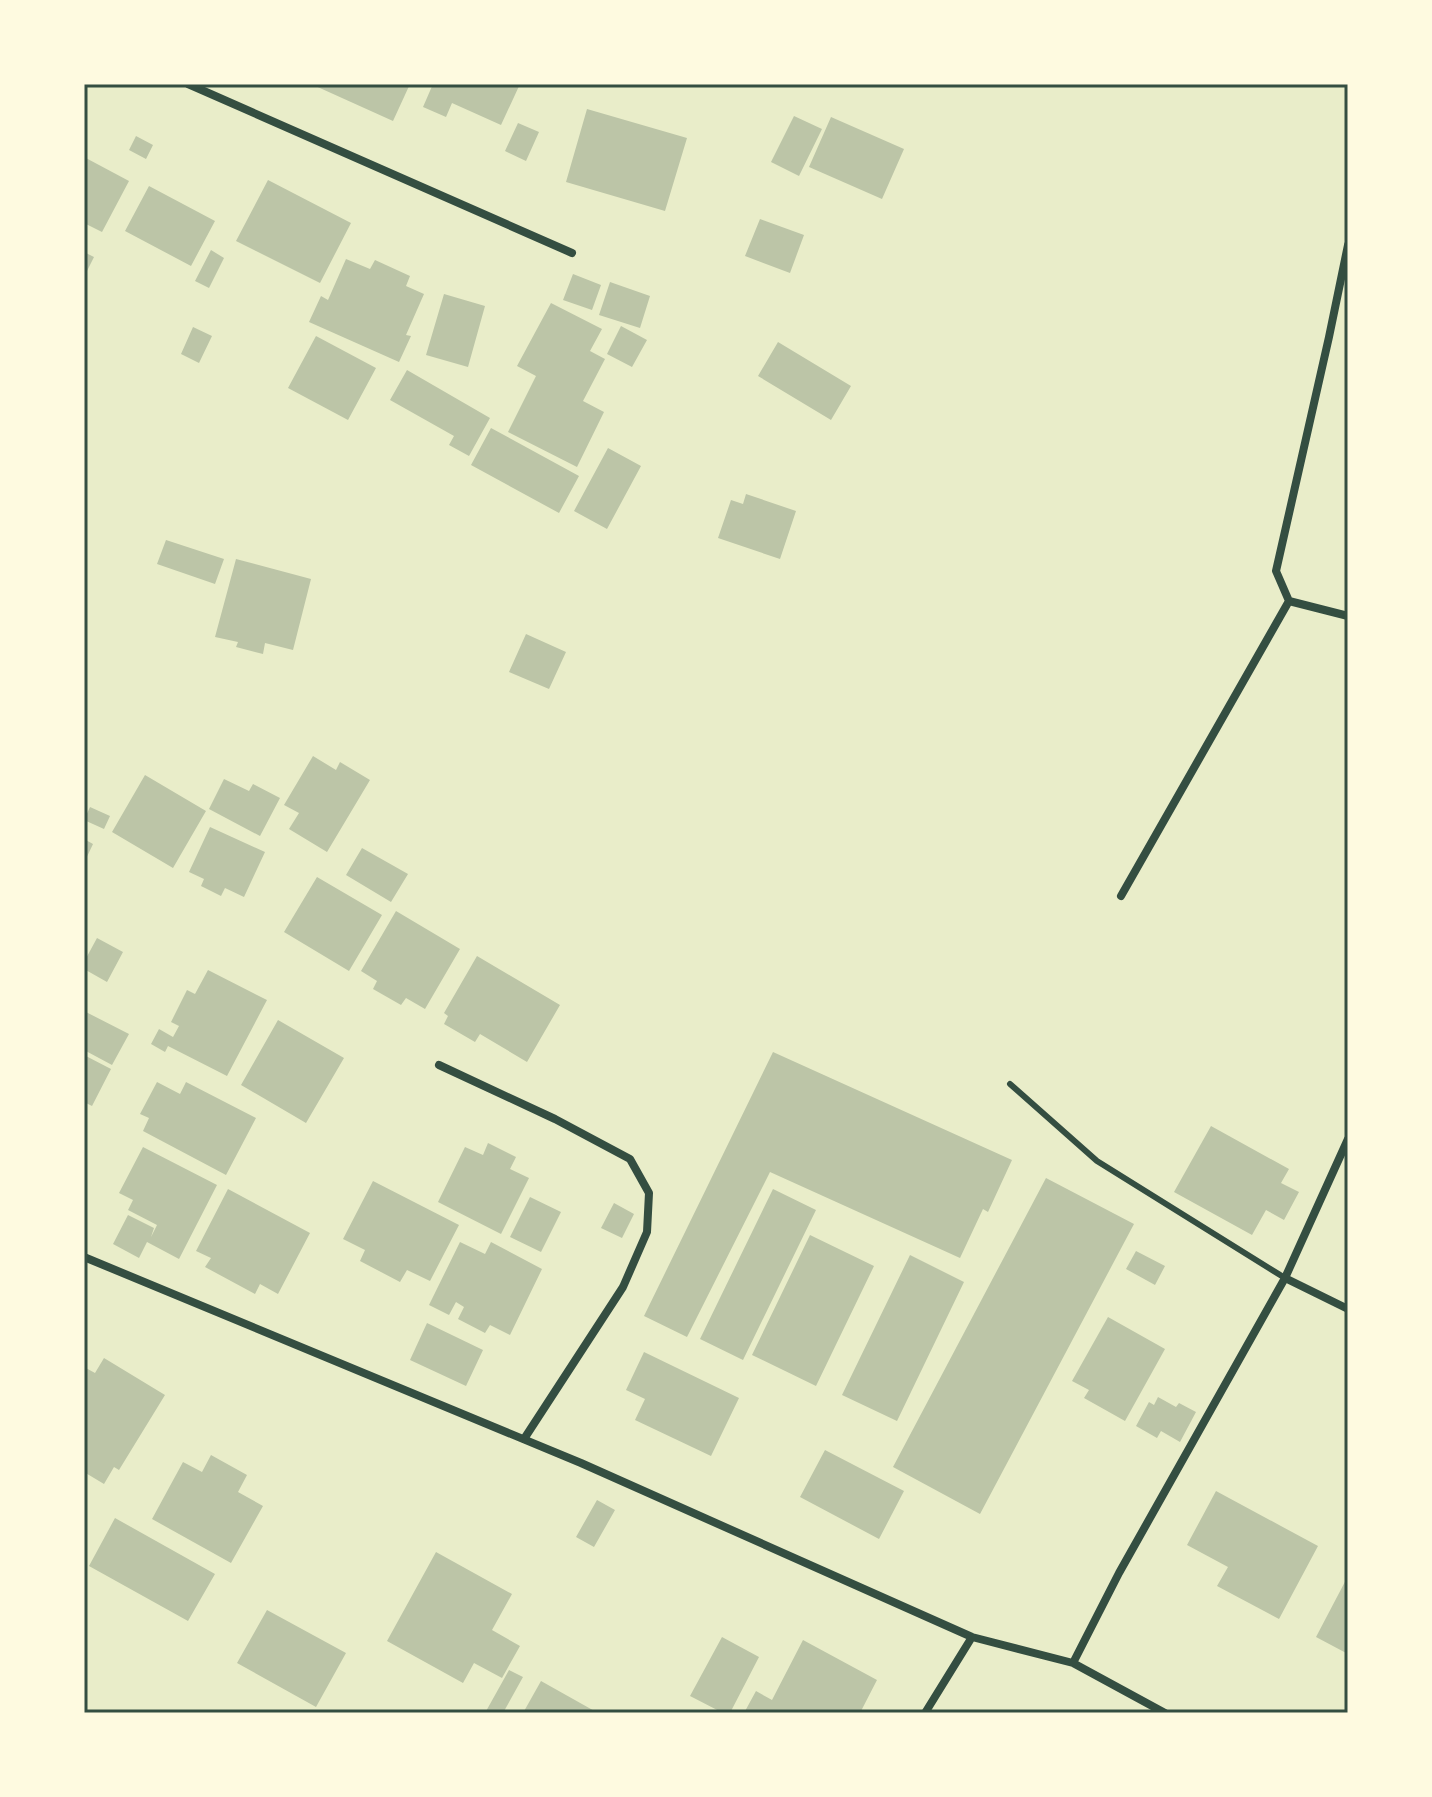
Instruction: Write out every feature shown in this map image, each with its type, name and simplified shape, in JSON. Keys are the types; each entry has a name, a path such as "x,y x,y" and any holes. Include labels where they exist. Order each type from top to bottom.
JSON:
{"street":[{"path":"188,84 572,253"},
{"path":"1289,601 1276,571 1348,245"},
{"path":"1289,601 1348,616"},
{"path":"1121,896 1289,601"},
{"path":"439,1065 555,1119 630,1159 649,1193 647,1232 623,1287 524,1439"},
{"path":"1073,1663 1119,1573 1285,1278 1347,1145"},
{"path":"84,1257 596,1469 972,1637 1073,1663 1165,1713"},
{"path":"1285,1278 1348,1309"},
{"path":"925,1713 972,1637"}],"lane":[{"path":"1010,1084 1097,1161 1285,1278"}],"building":[{"path":"311,84 410,84 393,121"},
{"path":"433,84 520,84 501,125 452,103 446,117 423,107"},
{"path":"587,109 687,138 665,211 566,182"},
{"path":"794,116 822,129 799,176 771,162"},
{"path":"831,117 904,149 882,199 809,167"},
{"path":"518,123 539,132 526,161 505,151"},
{"path":"136,136 153,145 146,159 129,150"},
{"path":"84,157 129,181 102,232 84,223"},
{"path":"268,180 351,223 320,283 236,241"},
{"path":"149,186 215,221 191,266 125,231"},
{"path":"760,219 804,235 790,273 745,256"},
{"path":"211,250 224,258 209,288 195,281"},
{"path":"84,252 94,257 84,277"},
{"path":"346,259 370,269 375,260 410,276 406,286 424,294 406,335 411,336 399,362 309,322 321,296 328,300"},
{"path":"573,274 601,285 592,310 563,300"},
{"path":"610,282 650,296 640,328 599,315"},
{"path":"444,294 485,306 468,367 426,355"},
{"path":"551,303 602,329 590,351 605,359 583,401 604,412 577,467 508,432 536,376 517,366"},
{"path":"621,326 647,340 632,367 607,354"},
{"path":"193,327 212,336 199,363 181,354"},
{"path":"316,336 376,368 348,420 288,388"},
{"path":"778,342 851,386 831,420 758,376"},
{"path":"407,370 490,418 469,456 449,445 454,436 390,400"},
{"path":"491,428 579,476 559,513 471,465"},
{"path":"608,448 641,466 607,529 574,511"},
{"path":"746,494 796,511 780,559 718,538 731,500 743,504"},
{"path":"166,540 224,559 215,584 157,564"},
{"path":"236,559 311,579 293,650 265,643 263,654 236,647 238,642 215,637"},
{"path":"526,634 566,652 549,689 509,672"},
{"path":"313,756 336,770 340,762 370,780 327,852 289,829 299,813 284,805"},
{"path":"145,775 206,811 173,868 112,832"},
{"path":"224,779 249,791 253,784 280,798 260,836 209,809"},
{"path":"90,807 110,816 104,829 84,820"},
{"path":"210,827 265,852 244,897 225,888 221,896 201,886 204,879 189,872"},
{"path":"84,839 93,844 84,863"},
{"path":"362,848 408,874 391,902 346,875"},
{"path":"317,877 382,915 349,971 284,932"},
{"path":"396,911 460,949 425,1009 406,998 401,1005 373,989 377,981 361,971"},
{"path":"97,938 123,952 107,982 84,969 84,962"},
{"path":"477,956 560,1005 527,1062 480,1034 475,1042 444,1024 448,1016 444,1013"},
{"path":"208,970 267,1000 227,1076 168,1046 165,1052 151,1044 159,1029 173,1037 179,1026 171,1022 187,990 195,994"},
{"path":"84,1011 129,1034 112,1065 84,1050"},
{"path":"278,1020 344,1058 306,1123 241,1085"},
{"path":"773,1052 1012,1160 988,1212 983,1209 960,1258 770,1172 687,1337 644,1316"},
{"path":"84,1055 111,1069 92,1106 84,1102"},
{"path":"157,1082 180,1094 186,1082 256,1118 226,1175 143,1131 149,1118 140,1114"},
{"path":"1211,1126 1289,1169 1281,1183 1299,1192 1284,1220 1266,1210 1252,1235 1174,1192"},
{"path":"488,1143 516,1157 510,1169 529,1178 501,1234 438,1202 465,1147 483,1155"},
{"path":"143,1147 217,1185 179,1259 147,1242 139,1258 113,1244 128,1215 154,1228 151,1237 157,1225 128,1210 133,1200 119,1193"},
{"path":"1046,1178 1134,1224 980,1514 893,1467"},
{"path":"373,1181 459,1225 430,1281 407,1270 400,1282 360,1261 365,1250 343,1239"},
{"path":"228,1189 310,1233 278,1294 260,1284 255,1294 205,1267 211,1258 196,1251"},
{"path":"773,1189 816,1210 743,1360 700,1339"},
{"path":"530,1197 561,1212 541,1252 510,1237"},
{"path":"614,1203 634,1214 622,1238 601,1228"},
{"path":"810,1235 874,1266 816,1386 752,1355"},
{"path":"460,1242 485,1254 491,1242 542,1269 510,1335 490,1325 485,1333 458,1319 464,1307 456,1302 449,1315 429,1305"},
{"path":"1136,1251 1165,1266 1155,1285 1126,1269"},
{"path":"910,1255 964,1282 897,1421 842,1395"},
{"path":"1108,1317 1165,1349 1125,1421 1084,1398 1089,1390 1072,1381"},
{"path":"427,1323 483,1350 466,1386 410,1360"},
{"path":"644,1352 739,1398 711,1456 635,1420 645,1399 626,1390"},
{"path":"104,1358 165,1395 119,1470 114,1467 104,1484 84,1472 84,1367 95,1373"},
{"path":"1158,1397 1176,1407 1179,1403 1196,1412 1180,1442 1161,1431 1157,1438 1136,1426 1149,1402 1154,1405"},
{"path":"825,1450 904,1491 879,1539 800,1497"},
{"path":"211,1455 247,1475 238,1492 263,1506 231,1563 152,1519 183,1462 202,1472"},
{"path":"1216,1491 1318,1546 1279,1619 1217,1586 1228,1567 1187,1545"},
{"path":"597,1500 615,1510 594,1547 576,1537"},
{"path":"115,1518 215,1574 188,1621 89,1566"},
{"path":"436,1552 512,1594 492,1630 520,1646 502,1678 474,1663 463,1683 387,1641"},
{"path":"1348,1576 1348,1654 1316,1637"},
{"path":"267,1610 346,1653 316,1707 237,1663"},
{"path":"722,1637 759,1657 730,1713 723,1713 690,1696"},
{"path":"803,1640 877,1680 860,1713 744,1713 756,1691 772,1700"},
{"path":"509,1670 523,1677 503,1713 485,1713"},
{"path":"541,1681 598,1713 523,1713"}]}
